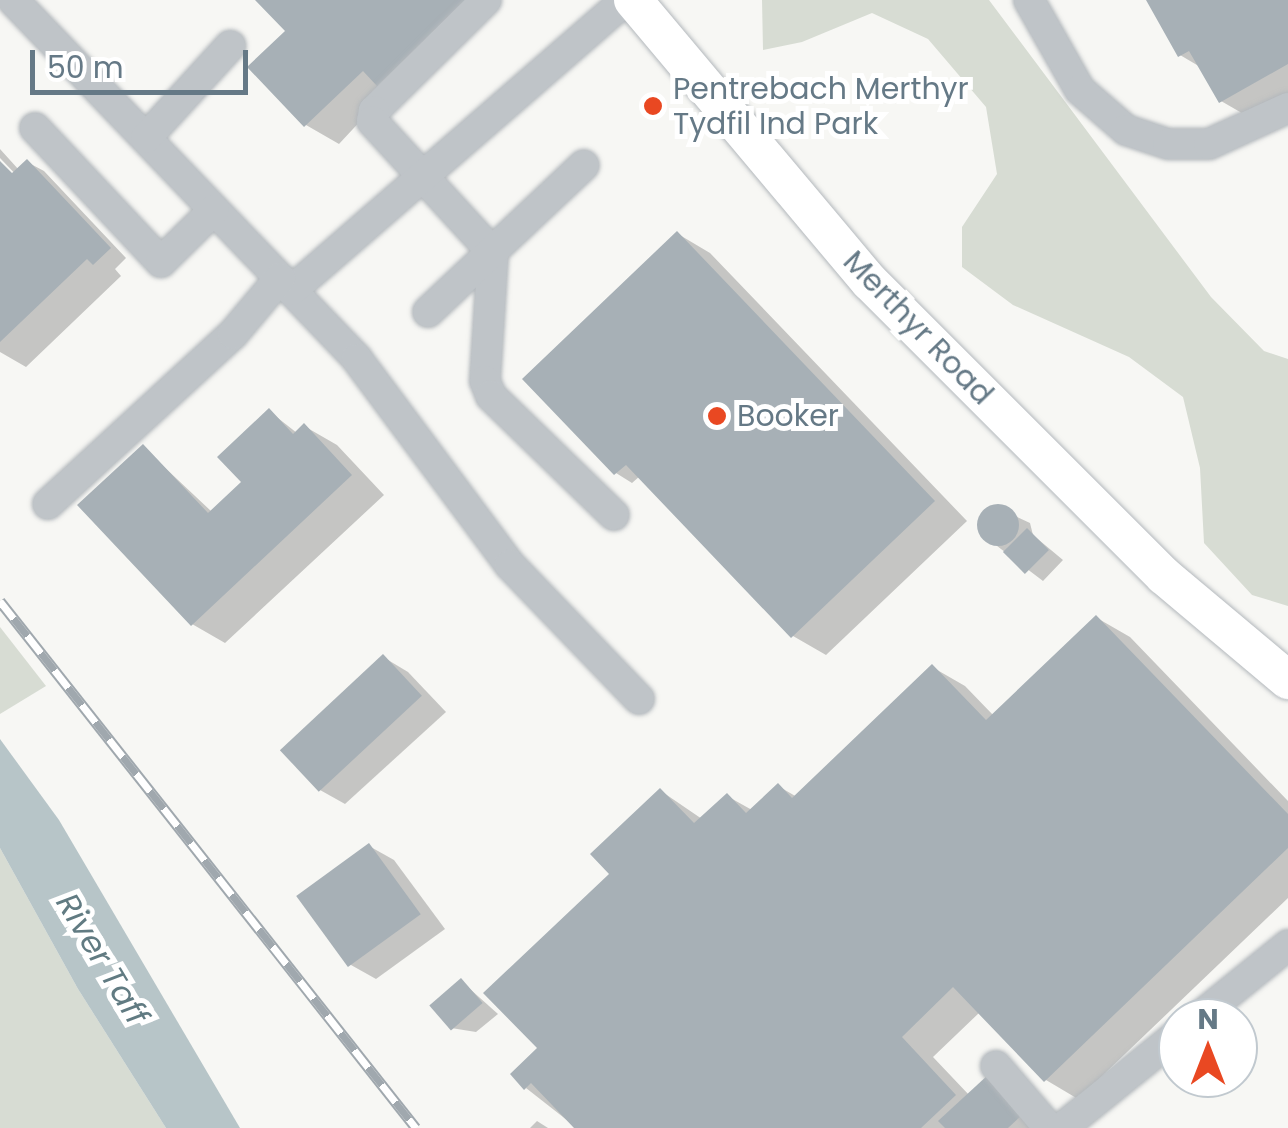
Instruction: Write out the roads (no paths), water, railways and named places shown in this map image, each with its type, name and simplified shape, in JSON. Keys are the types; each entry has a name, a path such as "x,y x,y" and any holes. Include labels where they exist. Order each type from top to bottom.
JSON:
{"main road":[{"name":"Merthyr Road","path":"630,0 870,282 1164,576 1288,680"},
{"name":"Merthyr Road","path":"1230,630 1288,650"}],"lane":[{"path":"13,0 358,359 510,565 640,699"},
{"path":"486,0 374,111 372,122 493,253 486,381 492,396 614,515"},
{"path":"48,504 286,284 422,178 630,0"},
{"path":"1030,0 1080,90 1126,130 1168,144 1209,144 1288,108"},
{"path":"146,138 230,46"},
{"path":"35,128 160,262 214,210"},
{"path":"428,312 584,165"},
{"path":"1223,998 1288,945"},
{"path":"1062,1128 1158,1050"},
{"path":"996,1066 1049,1128"}],"water":[{"name":"River Taff","path":"0,739 59,820 240,1128 166,1128 78,989 0,848"}],"railway":[{"path":"0,601 416,1128"}],"place":[{"name":"Pentrebach Merthyr Tydfil Ind Park","path":"653,106"},
{"name":"Booker","path":"717,416"}]}
